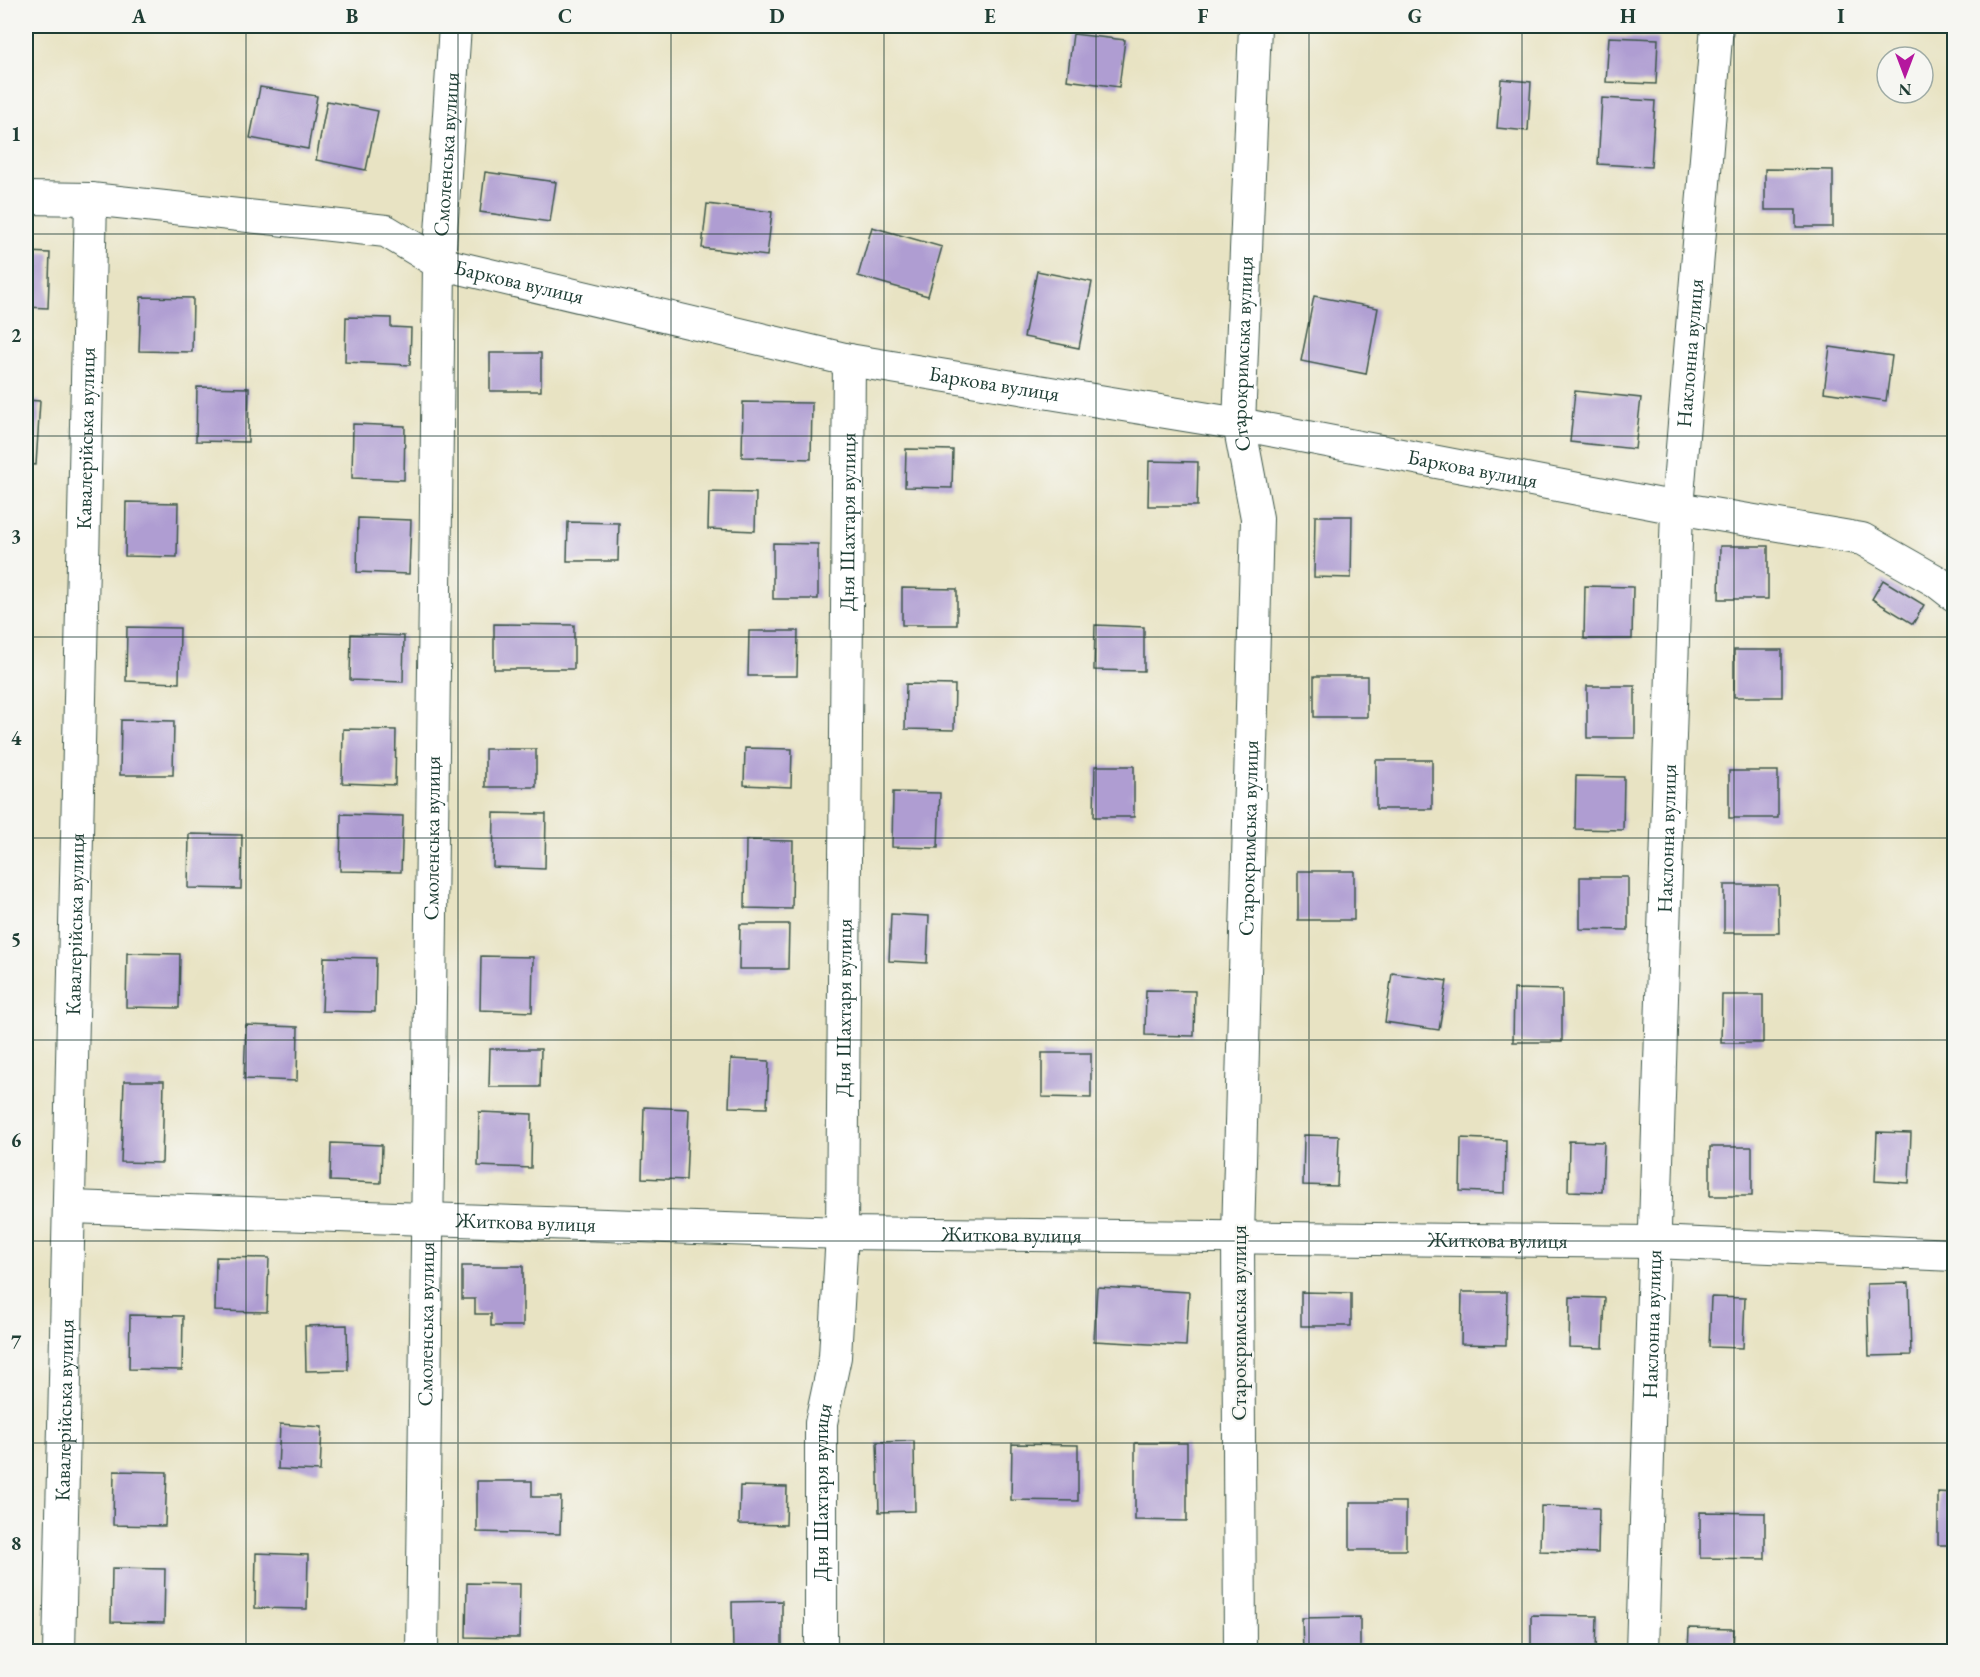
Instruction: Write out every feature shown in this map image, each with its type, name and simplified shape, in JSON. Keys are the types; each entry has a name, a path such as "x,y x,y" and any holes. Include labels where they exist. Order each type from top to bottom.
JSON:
{"street":[{"name":"Смоленська вулиця","path":"422,1652 439,263 455,26"},
{"name":"Старокримська вулиця","path":"1240,1652 1238,1237 1257,518 1239,424 1255,26"},
{"name":"Наклонна вулиця","path":"1642,1652 1677,508 1717,26"},
{"name":"Баркова вулиця","path":"26,198 91,199 386,231 439,263 849,360 1239,424 1677,508 1862,539 1936,581 1954,595"},
{"name":"Кавалерійська вулиця","path":"59,1652 91,199"},
{"name":"Дня Шахтаря вулиця","path":"821,1652 821,1423 835,1357 842,1233 849,360"},
{"name":"Житкова вулиця","path":"70,1207 842,1233 1653,1242 1954,1256"}],"building":[{"path":"1073,34 1125,40 1119,87 1067,80"},
{"path":"1609,37 1658,39 1656,84 1606,82"},
{"path":"1501,79 1531,82 1528,131 1497,128"},
{"path":"260,87 317,96 308,149 250,138"},
{"path":"1602,98 1655,101 1651,167 1598,164"},
{"path":"327,101 378,111 366,170 316,160"},
{"path":"1765,169 1833,170 1833,227 1796,227 1796,210 1765,210"},
{"path":"485,172 556,182 550,222 480,212"},
{"path":"707,204 772,212 767,256 702,248"},
{"path":"872,227 942,247 928,296 858,276"},
{"path":"26,252 50,253 48,308 26,307"},
{"path":"1037,271 1092,282 1079,348 1024,337"},
{"path":"1314,296 1378,308 1366,374 1301,361"},
{"path":"141,297 193,298 192,352 139,351"},
{"path":"346,317 391,318 391,327 411,328 410,365 345,362"},
{"path":"1830,347 1892,356 1886,401 1824,392"},
{"path":"490,353 541,353 541,391 490,391"},
{"path":"197,387 249,388 248,442 196,441"},
{"path":"1575,391 1641,398 1635,449 1570,442"},
{"path":"26,400 40,401 36,465 26,464"},
{"path":"743,402 812,403 811,459 742,457"},
{"path":"353,424 405,426 404,480 352,478"},
{"path":"906,449 953,450 952,488 905,487"},
{"path":"1149,461 1198,462 1197,506 1148,506"},
{"path":"709,492 756,493 755,531 708,529"},
{"path":"126,502 178,503 177,557 125,556"},
{"path":"1315,516 1352,516 1351,578 1314,577"},
{"path":"358,518 411,520 409,574 357,572"},
{"path":"568,522 619,523 618,561 567,561"},
{"path":"773,543 818,544 818,599 773,599"},
{"path":"1720,546 1768,546 1768,599 1719,599"},
{"path":"1883,580 1924,605 1913,624 1872,599"},
{"path":"1585,586 1633,587 1632,639 1584,639"},
{"path":"902,588 957,589 957,625 902,625"},
{"path":"494,624 574,625 574,669 494,669"},
{"path":"1095,625 1144,627 1144,671 1094,670"},
{"path":"127,627 180,628 179,683 126,681"},
{"path":"749,631 798,631 797,676 748,676"},
{"path":"351,634 404,636 403,682 350,680"},
{"path":"1734,650 1782,650 1782,697 1734,697"},
{"path":"1314,676 1367,676 1367,717 1314,717"},
{"path":"906,684 955,685 954,730 905,729"},
{"path":"1587,686 1635,686 1635,738 1587,738"},
{"path":"121,720 174,721 173,775 120,775"},
{"path":"343,729 396,730 395,785 342,783"},
{"path":"745,748 792,749 791,787 744,785"},
{"path":"485,749 536,749 536,787 485,787"},
{"path":"1376,760 1432,760 1432,809 1376,809"},
{"path":"1095,766 1134,766 1134,817 1094,817"},
{"path":"1729,771 1778,771 1778,818 1729,818"},
{"path":"1576,776 1624,777 1623,830 1575,829"},
{"path":"893,792 940,793 938,848 892,847"},
{"path":"494,813 546,814 545,869 493,867"},
{"path":"341,814 403,816 401,872 340,871"},
{"path":"189,834 242,835 241,889 188,888"},
{"path":"746,840 793,841 792,909 745,908"},
{"path":"1298,871 1354,871 1354,920 1298,920"},
{"path":"1580,877 1628,877 1628,930 1580,929"},
{"path":"1724,885 1778,885 1779,933 1724,933"},
{"path":"891,914 929,916 927,963 889,961"},
{"path":"740,924 789,924 788,969 739,969"},
{"path":"127,953 180,954 179,1008 126,1007"},
{"path":"481,956 533,957 532,1012 480,1010"},
{"path":"324,957 376,958 375,1012 322,1011"},
{"path":"1392,973 1447,981 1439,1030 1385,1022"},
{"path":"1514,989 1562,990 1562,1042 1513,1042"},
{"path":"1146,990 1195,991 1194,1036 1145,1035"},
{"path":"1722,995 1763,995 1763,1043 1721,1043"},
{"path":"246,1025 298,1027 297,1081 244,1079"},
{"path":"490,1049 541,1049 540,1087 489,1087"},
{"path":"1042,1053 1091,1053 1091,1098 1042,1097"},
{"path":"731,1059 769,1061 767,1108 729,1107"},
{"path":"124,1081 164,1081 162,1163 121,1162"},
{"path":"644,1107 689,1109 686,1180 642,1178"},
{"path":"479,1112 532,1114 531,1168 478,1166"},
{"path":"1877,1132 1911,1133 1909,1183 1875,1181"},
{"path":"1304,1135 1339,1136 1337,1186 1303,1185"},
{"path":"1461,1138 1506,1140 1505,1193 1460,1191"},
{"path":"1569,1141 1604,1142 1602,1192 1568,1191"},
{"path":"331,1143 382,1145 381,1183 330,1181"},
{"path":"1710,1147 1752,1147 1752,1196 1710,1196"},
{"path":"216,1257 269,1258 267,1312 215,1311"},
{"path":"462,1266 523,1266 523,1326 491,1326 491,1314 475,1314 475,1299 462,1299"},
{"path":"1909,1283 1911,1355 1869,1356 1867,1284"},
{"path":"1097,1287 1189,1292 1186,1346 1094,1341"},
{"path":"1301,1292 1351,1293 1351,1326 1301,1326"},
{"path":"1462,1292 1507,1292 1506,1345 1461,1344"},
{"path":"1570,1297 1605,1298 1603,1348 1569,1347"},
{"path":"1711,1297 1745,1298 1743,1348 1709,1347"},
{"path":"130,1315 183,1316 182,1370 129,1369"},
{"path":"347,1325 348,1370 306,1371 305,1326"},
{"path":"280,1424 322,1427 320,1471 278,1469"},
{"path":"914,1441 915,1511 879,1512 877,1442"},
{"path":"1135,1443 1187,1443 1187,1521 1135,1520"},
{"path":"1012,1444 1078,1445 1078,1501 1011,1500"},
{"path":"114,1471 167,1472 165,1526 113,1525"},
{"path":"477,1481 532,1481 532,1497 561,1497 560,1534 477,1532"},
{"path":"740,1486 787,1487 786,1525 739,1524"},
{"path":"1938,1492 1954,1493 1954,1545 1938,1545"},
{"path":"1350,1502 1406,1502 1406,1550 1350,1550"},
{"path":"1541,1506 1599,1508 1598,1553 1540,1551"},
{"path":"1700,1512 1765,1513 1765,1559 1700,1558"},
{"path":"256,1553 308,1555 307,1609 255,1608"},
{"path":"112,1568 165,1569 164,1623 111,1622"},
{"path":"467,1583 520,1584 519,1638 466,1637"},
{"path":"782,1601 782,1652 733,1652 732,1602"},
{"path":"1531,1615 1597,1616 1596,1652 1531,1652"},
{"path":"1360,1617 1360,1652 1303,1652 1302,1618"},
{"path":"1951,1620 1954,1620 1954,1652 1951,1652"},
{"path":"1689,1628 1734,1629 1733,1652 1688,1652"}]}
